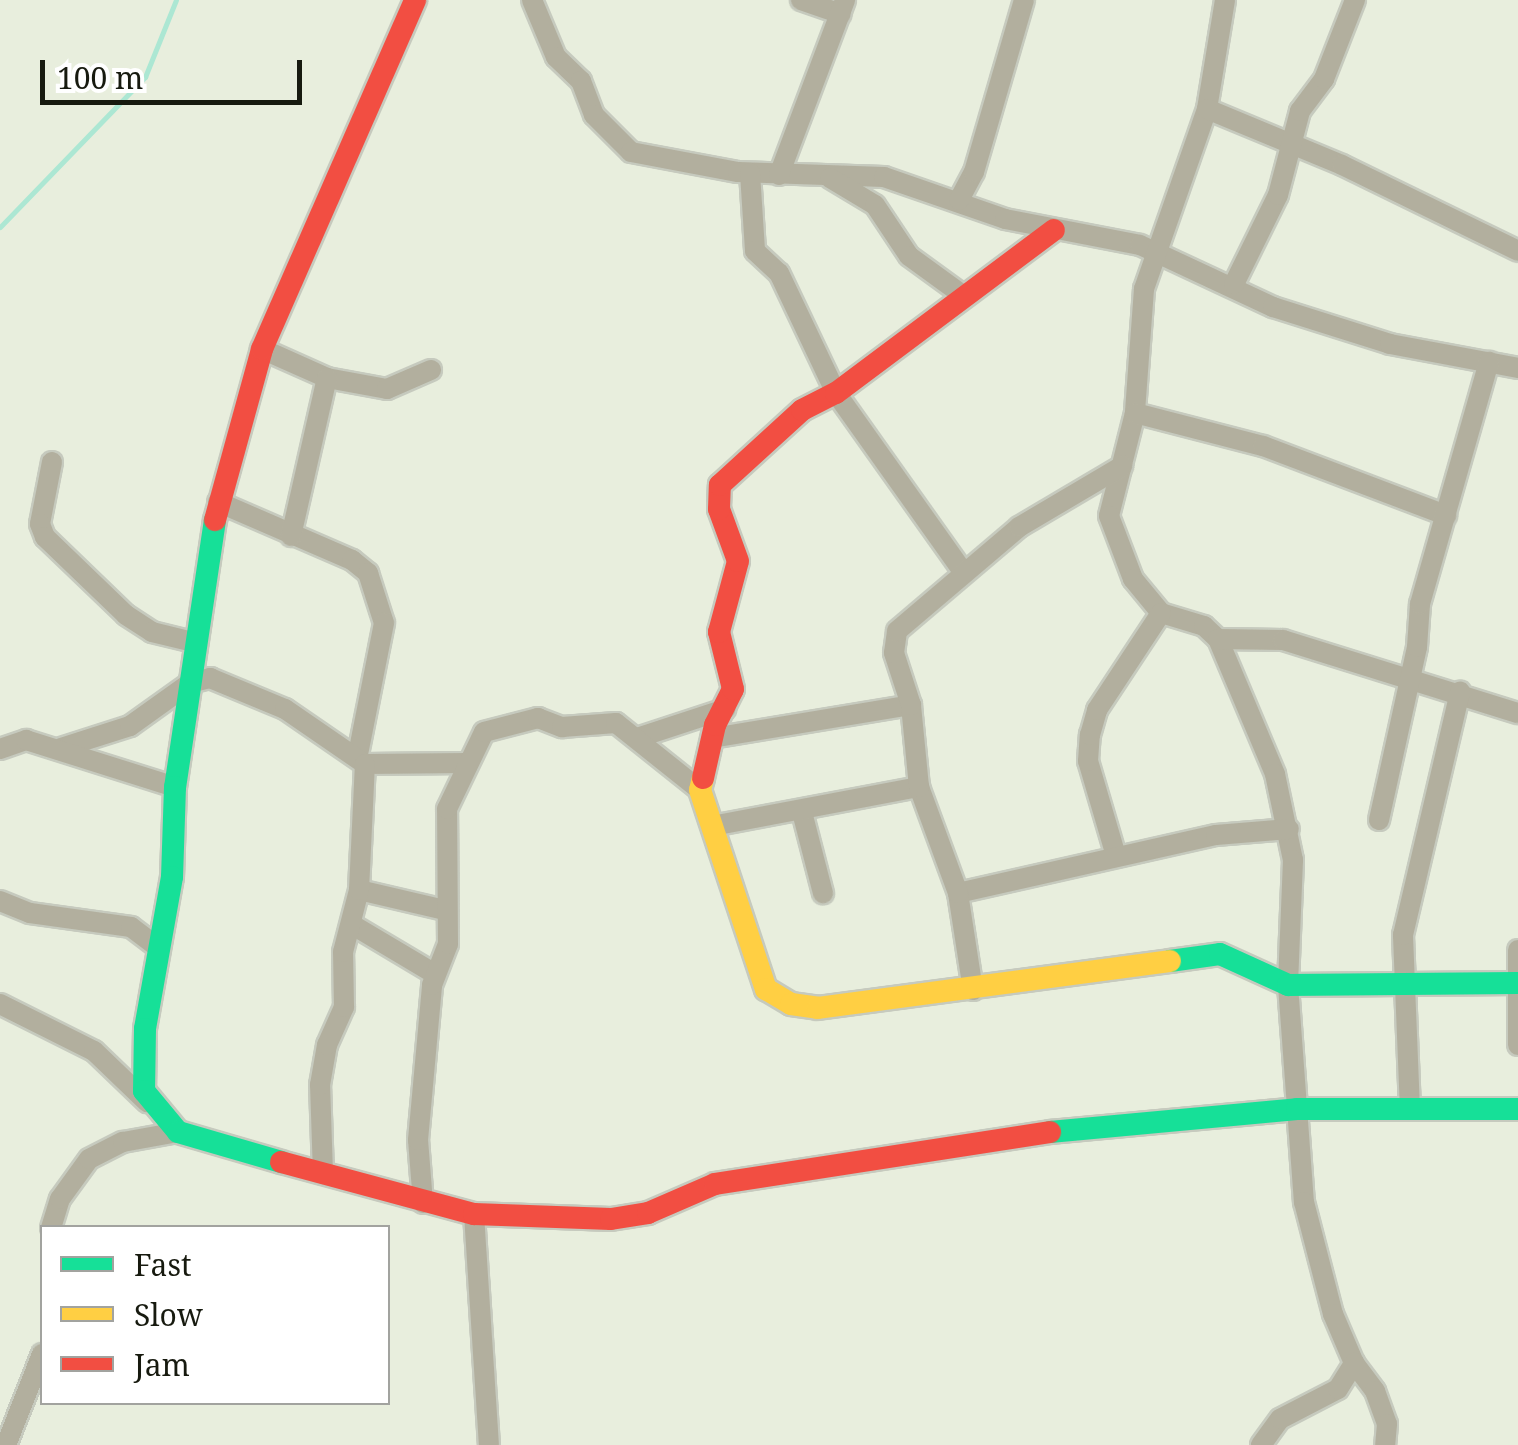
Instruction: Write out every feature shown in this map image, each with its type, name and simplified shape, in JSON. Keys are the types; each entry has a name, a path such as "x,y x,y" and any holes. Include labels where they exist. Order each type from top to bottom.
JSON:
{"street":[{"path":"147,1102 146,1030 160,949 175,787 218,502 262,349 415,0"},
{"path":"532,0 556,57 581,81 594,115 620,145 645,156 750,173 873,177 1054,230 1140,245 1154,256 1234,284 1273,307 1390,344 1518,368"},
{"path":"779,174 843,7 801,0"},
{"path":"958,200 974,172 1024,0"},
{"path":"1225,0 1207,109 1144,289 1135,412 1109,516 1133,579 1161,612 1204,626 1218,639 1275,774 1290,830 1288,984 1304,1202 1333,1314 1354,1364 1375,1391 1387,1424 1386,1445"},
{"path":"1234,284 1278,195 1294,125 1324,79 1355,0"},
{"path":"1207,109 1518,252"},
{"path":"974,172 992,214"},
{"path":"750,173 755,251 779,273 836,393 962,570"},
{"path":"827,176 875,206 909,256 964,296"},
{"path":"873,177 875,206"},
{"path":"1054,230 836,393 802,410 720,484 719,509 738,561 719,632 733,690 712,738 700,790 766,989 791,1004 818,1008 1220,954 1288,984 1516,983"},
{"path":"262,349 327,378 387,389 431,370"},
{"path":"1380,820 1410,676 1420,604 1489,362"},
{"path":"291,536 327,378"},
{"path":"1135,412 1263,446 1446,515"},
{"path":"52,462 40,524 45,537 126,615 152,632 196,643"},
{"path":"973,990 958,893 919,788 911,705 894,652 897,631 962,570 1122,466"},
{"path":"218,502 352,560 376,591 384,624 362,759 358,890 343,952 344,1007 326,1045 320,1085 323,1174"},
{"path":"1116,856 1088,761 1090,735 1097,710 1161,612"},
{"path":"1218,639 1282,640 1518,712"},
{"path":"61,748 130,726 190,683 224,679 362,759 468,763"},
{"path":"1410,1110 1402,983 1416,864 1460,692"},
{"path":"712,738 911,705"},
{"path":"637,738 725,709"},
{"path":"423,1203 418,1140 435,974 447,951 450,794 484,732 538,718 562,727 616,723 700,790"},
{"path":"0,749 26,740 175,787"},
{"path":"712,826 919,788"},
{"path":"802,812 823,893"},
{"path":"958,893 1216,835 1290,830"},
{"path":"358,890 445,910"},
{"path":"0,902 30,913 131,927 160,949"},
{"path":"351,924 435,974"},
{"path":"1518,950 1518,1044"},
{"path":"0,1004 94,1050 178,1132"},
{"path":"52,1225 60,1199 89,1159 123,1142 178,1132 423,1203 474,1214 611,1218 648,1213 714,1184 812,1164 1016,1134 1297,1109 1518,1109"},
{"path":"474,1214 489,1445"},
{"path":"6,1445 40,1359"},
{"path":"1261,1445 1280,1419 1338,1389 1354,1364"}],"waterway":[{"path":"0,227 145,77 176,0"}],"traffic: fast":[{"path":"215,520 175,787 172,877 145,1029 144,1091 178,1132 281,1162"},
{"path":"1170,961 1220,954 1288,985 1518,983"},
{"path":"1050,1132 1297,1109 1518,1109"}],"traffic: slow":[{"path":"703,778 700,790 766,989 791,1004 818,1008 1170,961"}],"traffic: jam":[{"path":"215,520 262,349 415,0"},
{"path":"703,778 715,725 733,689 719,632 738,561 719,509 720,485 802,410 836,393 1054,230"},
{"path":"281,1162 474,1214 611,1219 648,1213 715,1184 1050,1132"}]}
